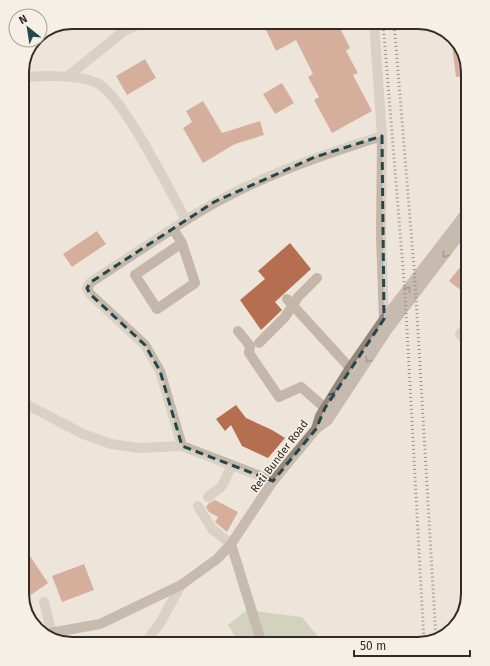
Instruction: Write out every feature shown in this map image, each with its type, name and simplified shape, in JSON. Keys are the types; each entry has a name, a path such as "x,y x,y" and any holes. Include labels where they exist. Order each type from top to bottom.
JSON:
{"main road":[{"name":"Reti Bunder Road","path":"54,633 100,624 181,585 217,559 231,544 273,481 316,429 320,416 350,368 384,319 461,219"},
{"path":"316,429 328,420 388,329 461,233"},
{"path":"231,544 260,637"}],"street":[{"path":"67,77 128,29"},
{"path":"374,29 382,136 381,237 384,319 388,329"},
{"path":"29,78 67,77 96,82 109,91 126,114 186,220"},
{"path":"182,446 160,371 145,345 90,294 87,288 91,282 214,202 301,163 382,136"},
{"path":"173,229 182,244 195,283 157,309 135,275 182,244"},
{"path":"259,343 285,317 290,302 298,297 317,278"},
{"path":"290,302 350,368"},
{"path":"238,331 250,346 248,354 279,397 282,397 297,387 301,387 325,408"},
{"path":"29,406 83,434 111,444 139,448 182,446 273,481"},
{"path":"208,497 222,486 232,465"},
{"path":"198,506 212,529 231,544"},
{"path":"149,637 160,623 181,585"},
{"path":"44,602 47,629"}],"highlighted area":[{"path":"382,136 384,319 325,408 316,429 273,481 182,446 160,371 145,345 90,294 87,288 91,282 214,202 315,157"}],"green space":[{"path":"247,610 302,617 318,637 236,637 228,625"}],"building":[{"path":"265,29 340,29 350,48 346,51 358,73 353,75 372,111 332,133 314,100 319,97 308,77 313,74 296,40 276,51"},
{"path":"452,46 458,56 461,67 461,76 456,77"},
{"path":"145,59 156,78 127,95 116,76"},
{"path":"282,83 294,103 275,114 263,94"},
{"path":"203,101 222,133 260,121 264,135 235,144 203,163 183,128 192,122 186,111"},
{"path":"97,231 106,244 72,267 63,254"},
{"path":"290,243 311,269 275,302 282,310 261,330 240,300 265,279 258,271"},
{"path":"461,266 461,290 449,281"},
{"path":"236,405 246,418 285,438 268,458 242,446 231,425 225,431 216,419"},
{"path":"215,500 238,512 227,532 215,522 218,517 209,512 206,507 209,503"},
{"path":"29,554 48,583 29,596"},
{"path":"84,564 94,590 62,602 52,576"}],"railway":[{"path":"384,29 405,293 424,637"},
{"path":"395,29 415,280 436,633"}]}
